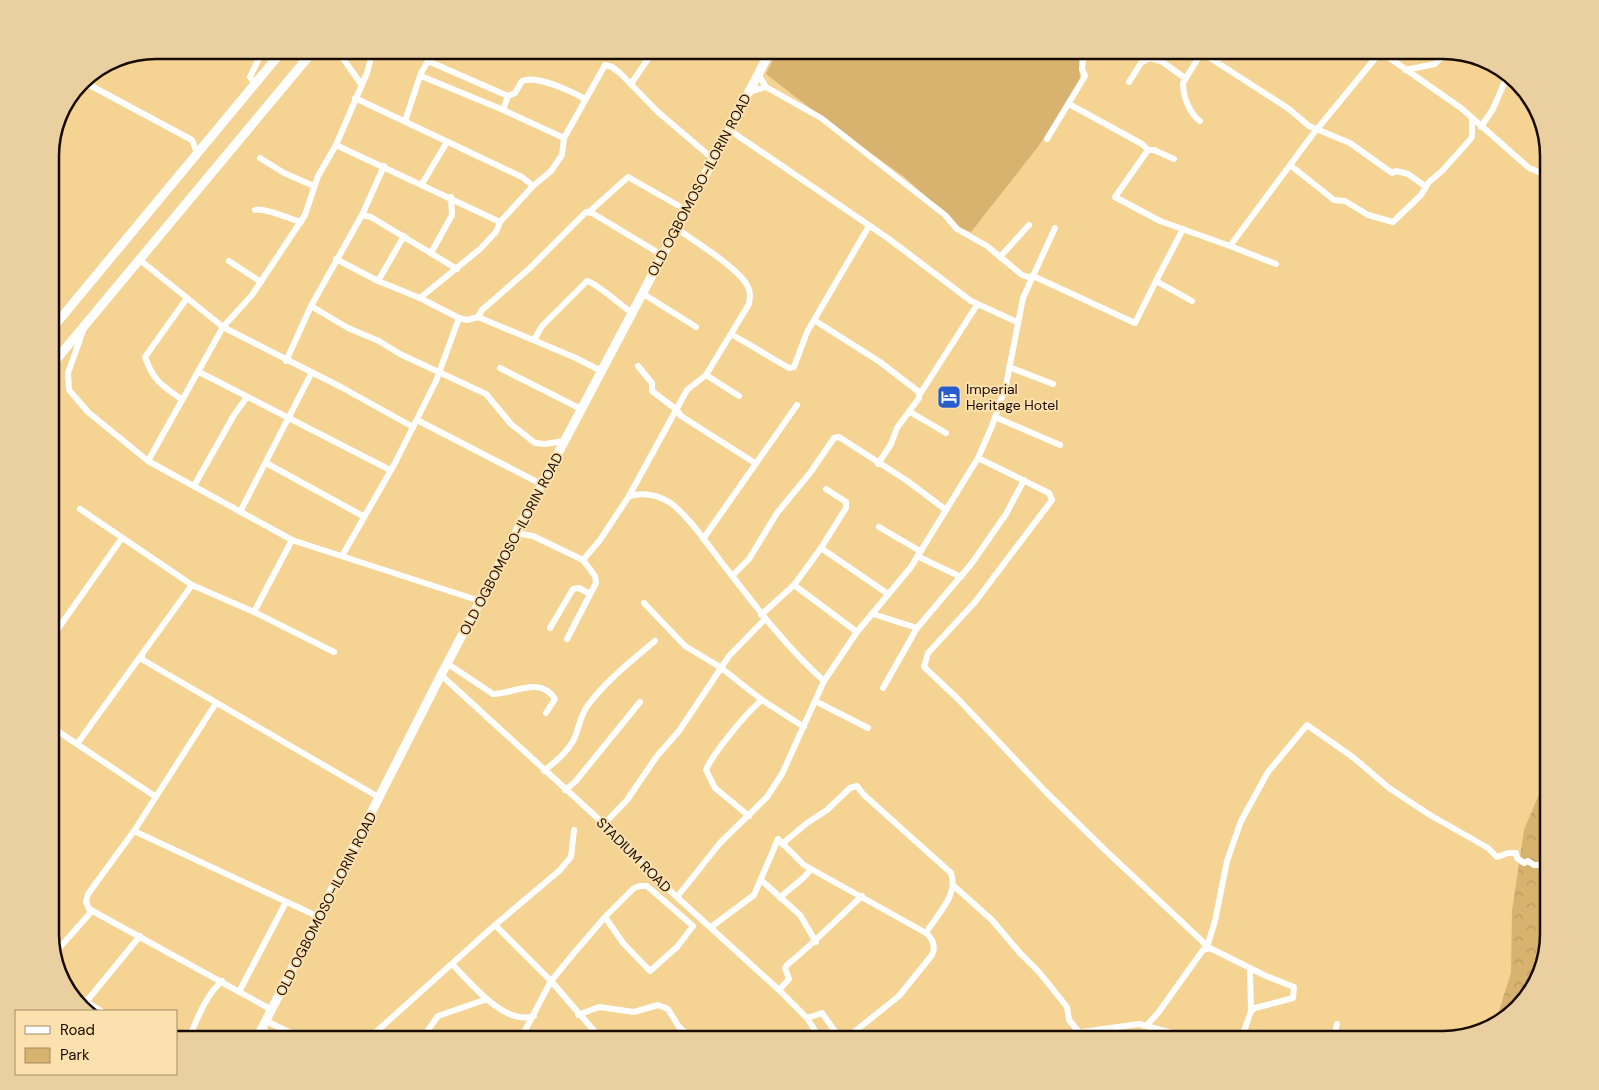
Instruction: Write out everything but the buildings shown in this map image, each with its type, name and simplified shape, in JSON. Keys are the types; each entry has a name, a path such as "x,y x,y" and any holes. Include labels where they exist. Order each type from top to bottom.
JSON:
{"highway":[{"path":"59,315 276,59"},
{"path":"59,356 307,59"},
{"name":"OLD OGBOMOSO-ILORIN ROAD","path":"261,1031 441,676 712,158 766,59"}],"street":[{"path":"255,84 250,76 250,71 257,59"},
{"path":"344,59 362,84"},
{"path":"148,461 223,327 261,282 300,222 314,186 336,145 362,84 370,59"},
{"path":"631,84 648,59"},
{"path":"1047,139 1085,76 1082,69 1083,59"},
{"path":"1129,82 1141,63 1148,59"},
{"path":"1154,59 1161,61 1185,78"},
{"path":"1197,59 1185,78 1183,87 1192,115 1200,120"},
{"path":"1214,59 1289,109 1309,126 1350,142 1392,173 1396,171 1408,174 1425,186"},
{"path":"1230,246 1318,128 1374,59"},
{"path":"1391,59 1461,108 1529,168 1540,172"},
{"path":"1405,70 1435,64 1440,59"},
{"path":"405,121 428,61 508,96"},
{"path":"420,298 487,242 500,222 533,186 551,171 562,155 564,138 605,65 612,67 658,112 712,158"},
{"path":"758,74 766,87 821,118 944,215 957,229 987,246 1022,275 1033,276 1135,322 1184,229"},
{"path":"421,76 564,138"},
{"path":"502,110 508,96 515,93 522,81 532,79 568,90 585,99"},
{"path":"1481,127 1493,109 1505,81"},
{"path":"90,85 192,140 198,153"},
{"path":"748,92 766,87"},
{"path":"355,98 522,176 533,186"},
{"path":"1069,104 1142,144 1148,150 1154,150 1174,159"},
{"path":"1290,165 1334,200 1348,202 1368,215 1389,223 1393,222 1421,195 1425,186 1468,142 1472,136 1472,119"},
{"path":"728,129 869,226 977,305 1017,322"},
{"path":"422,184 447,142"},
{"path":"336,145 451,197 500,222"},
{"path":"1148,150 1114,197 1152,217 1276,264"},
{"path":"260,158 284,173 314,186"},
{"path":"286,361 311,306 362,215 384,166"},
{"path":"478,317 482,310 531,267 580,216 589,212 628,177 686,210"},
{"path":"431,252 452,215 451,197"},
{"path":"256,210 263,209 278,216 300,222"},
{"path":"589,212 662,255"},
{"path":"362,215 372,216 456,269"},
{"path":"1000,257 1028,224"},
{"path":"731,334 792,368 797,362 803,341 814,320 869,226"},
{"path":"583,560 600,540 629,496 687,390 706,374 749,304 750,294 747,285 736,272 676,228"},
{"path":"677,897 720,843 767,798 782,774 817,702 824,682 857,632 919,554 978,458 995,417 1009,367 1023,298 1055,228"},
{"path":"378,281 404,236"},
{"path":"336,259 378,281 420,298 458,318 467,320 478,317 576,358 601,371"},
{"path":"140,260 223,327 311,374 341,387 413,427"},
{"path":"230,261 261,282"},
{"path":"534,340 542,326 587,281 595,284 607,296 632,313"},
{"path":"1156,281 1192,301"},
{"path":"642,293 696,327"},
{"path":"181,399 159,384 151,373 146,357 187,298"},
{"path":"878,464 891,444 898,428 977,305"},
{"path":"311,306 348,328 379,341 400,354 486,394 511,424 528,439 545,444 564,441"},
{"path":"342,556 413,427 439,372 458,318"},
{"path":"814,320 880,362 920,394"},
{"path":"84,326 79,348 68,373 69,390 88,412 148,461 292,540 480,601"},
{"path":"638,366 652,382 652,391 677,410 681,416 755,463"},
{"path":"1009,367 1053,384"},
{"path":"500,368 581,409"},
{"path":"199,372 390,470"},
{"path":"240,512 311,374"},
{"path":"706,374 738,396"},
{"path":"194,486 234,415 247,397"},
{"path":"703,539 797,405"},
{"path":"910,412 946,434"},
{"path":"672,419 681,416"},
{"path":"995,417 1060,445"},
{"path":"416,420 541,484"},
{"path":"732,576 749,559 777,513 810,473 834,438 839,438 906,480 946,510"},
{"path":"978,458 1049,493 1052,500 975,602 928,653 924,667 958,699 1052,799 1202,940 1207,947 1294,987 1293,998 1255,1008 1251,1011"},
{"path":"266,463 363,516"},
{"path":"883,688 917,628 961,577 1006,514 1024,480"},
{"path":"604,824 628,800 657,756 695,711 720,667 763,617 794,585 821,548 847,504 843,499 826,489"},
{"path":"629,496 644,492 670,503 703,539 763,617 804,664 824,682"},
{"path":"80,510 192,586 254,612 334,652"},
{"path":"879,527 919,554 961,577"},
{"path":"516,533 533,536 583,560 596,580 567,639"},
{"path":"59,627 122,538"},
{"path":"254,612 292,540"},
{"path":"821,548 888,594"},
{"path":"794,585 857,632"},
{"path":"77,744 141,659 192,586"},
{"path":"550,628 573,589 579,588 590,594"},
{"path":"644,603 685,646 720,667 762,700 804,727"},
{"path":"873,614 917,628"},
{"path":"544,771 558,760 574,739 583,712 588,705 615,674 655,641"},
{"path":"141,659 380,798"},
{"path":"448,664 493,694 531,686 543,688 555,699 546,713"},
{"name":"STADIUM ROAD","path":"441,676 604,824 677,897 780,990 807,1018 815,1031"},
{"path":"749,816 715,788 706,770 710,759 744,718 762,700"},
{"path":"565,790 575,782 640,702"},
{"path":"817,702 868,728"},
{"path":"216,703 134,831 88,894 87,906 272,1010"},
{"path":"1147,1024 1158,1013 1207,947 1215,921 1227,861 1241,821 1268,772 1307,725 1354,758 1389,788 1425,812 1488,848 1497,857 1508,853 1516,853 1517,858 1524,863 1528,861 1534,865 1540,865"},
{"path":"59,732 156,797"},
{"path":"782,844 807,823 827,810 850,788 856,786 951,872 955,887 992,920 1039,972 1067,1007 1069,1020 1078,1031 1147,1024 1169,1031"},
{"path":"376,1031 495,925 559,871 571,857 574,830"},
{"path":"134,831 319,918"},
{"path":"711,927 752,898 777,840 797,860 811,869 926,933 931,937 934,947 928,961 899,996 854,1031"},
{"path":"780,898 795,883 803,881 811,869"},
{"path":"761,880 804,920 816,942"},
{"path":"525,1031 550,981 605,917 634,888 647,886 692,926 676,947 650,971 623,943 605,917"},
{"path":"926,933 955,887"},
{"path":"780,990 789,979 785,968 816,942 832,923 862,896"},
{"path":"239,992 286,902"},
{"path":"60,947 92,910"},
{"path":"495,925 550,981 593,1031"},
{"path":"86,1001 140,936"},
{"path":"452,964 487,999 517,1018 534,1016"},
{"path":"1244,1031 1251,1011 1250,968"},
{"path":"192,1031 207,1000 222,981"},
{"path":"429,1031 438,1016 487,999"},
{"path":"88,1004 99,1010"},
{"path":"578,1015 599,1007 634,1012 658,1006 668,1009 684,1031"},
{"path":"807,1018 822,1013 835,1031"},
{"path":"1335,1031 1337,1024"},
{"path":"264,1025 272,1031"},
{"path":"264,1025 281,1031"}],"green space":[{"path":"774,59 1079,59 1080,81 1037,148 971,232 961,228 903,176 845,135 766,74"},
{"path":"1540,792 1540,934 1537,959 1524,988 1512,1003 1498,1014 1511,973 1512,911 1524,830"}],"place":[{"name":"Imperial Heritage Hotel","path":"949,397"}]}
